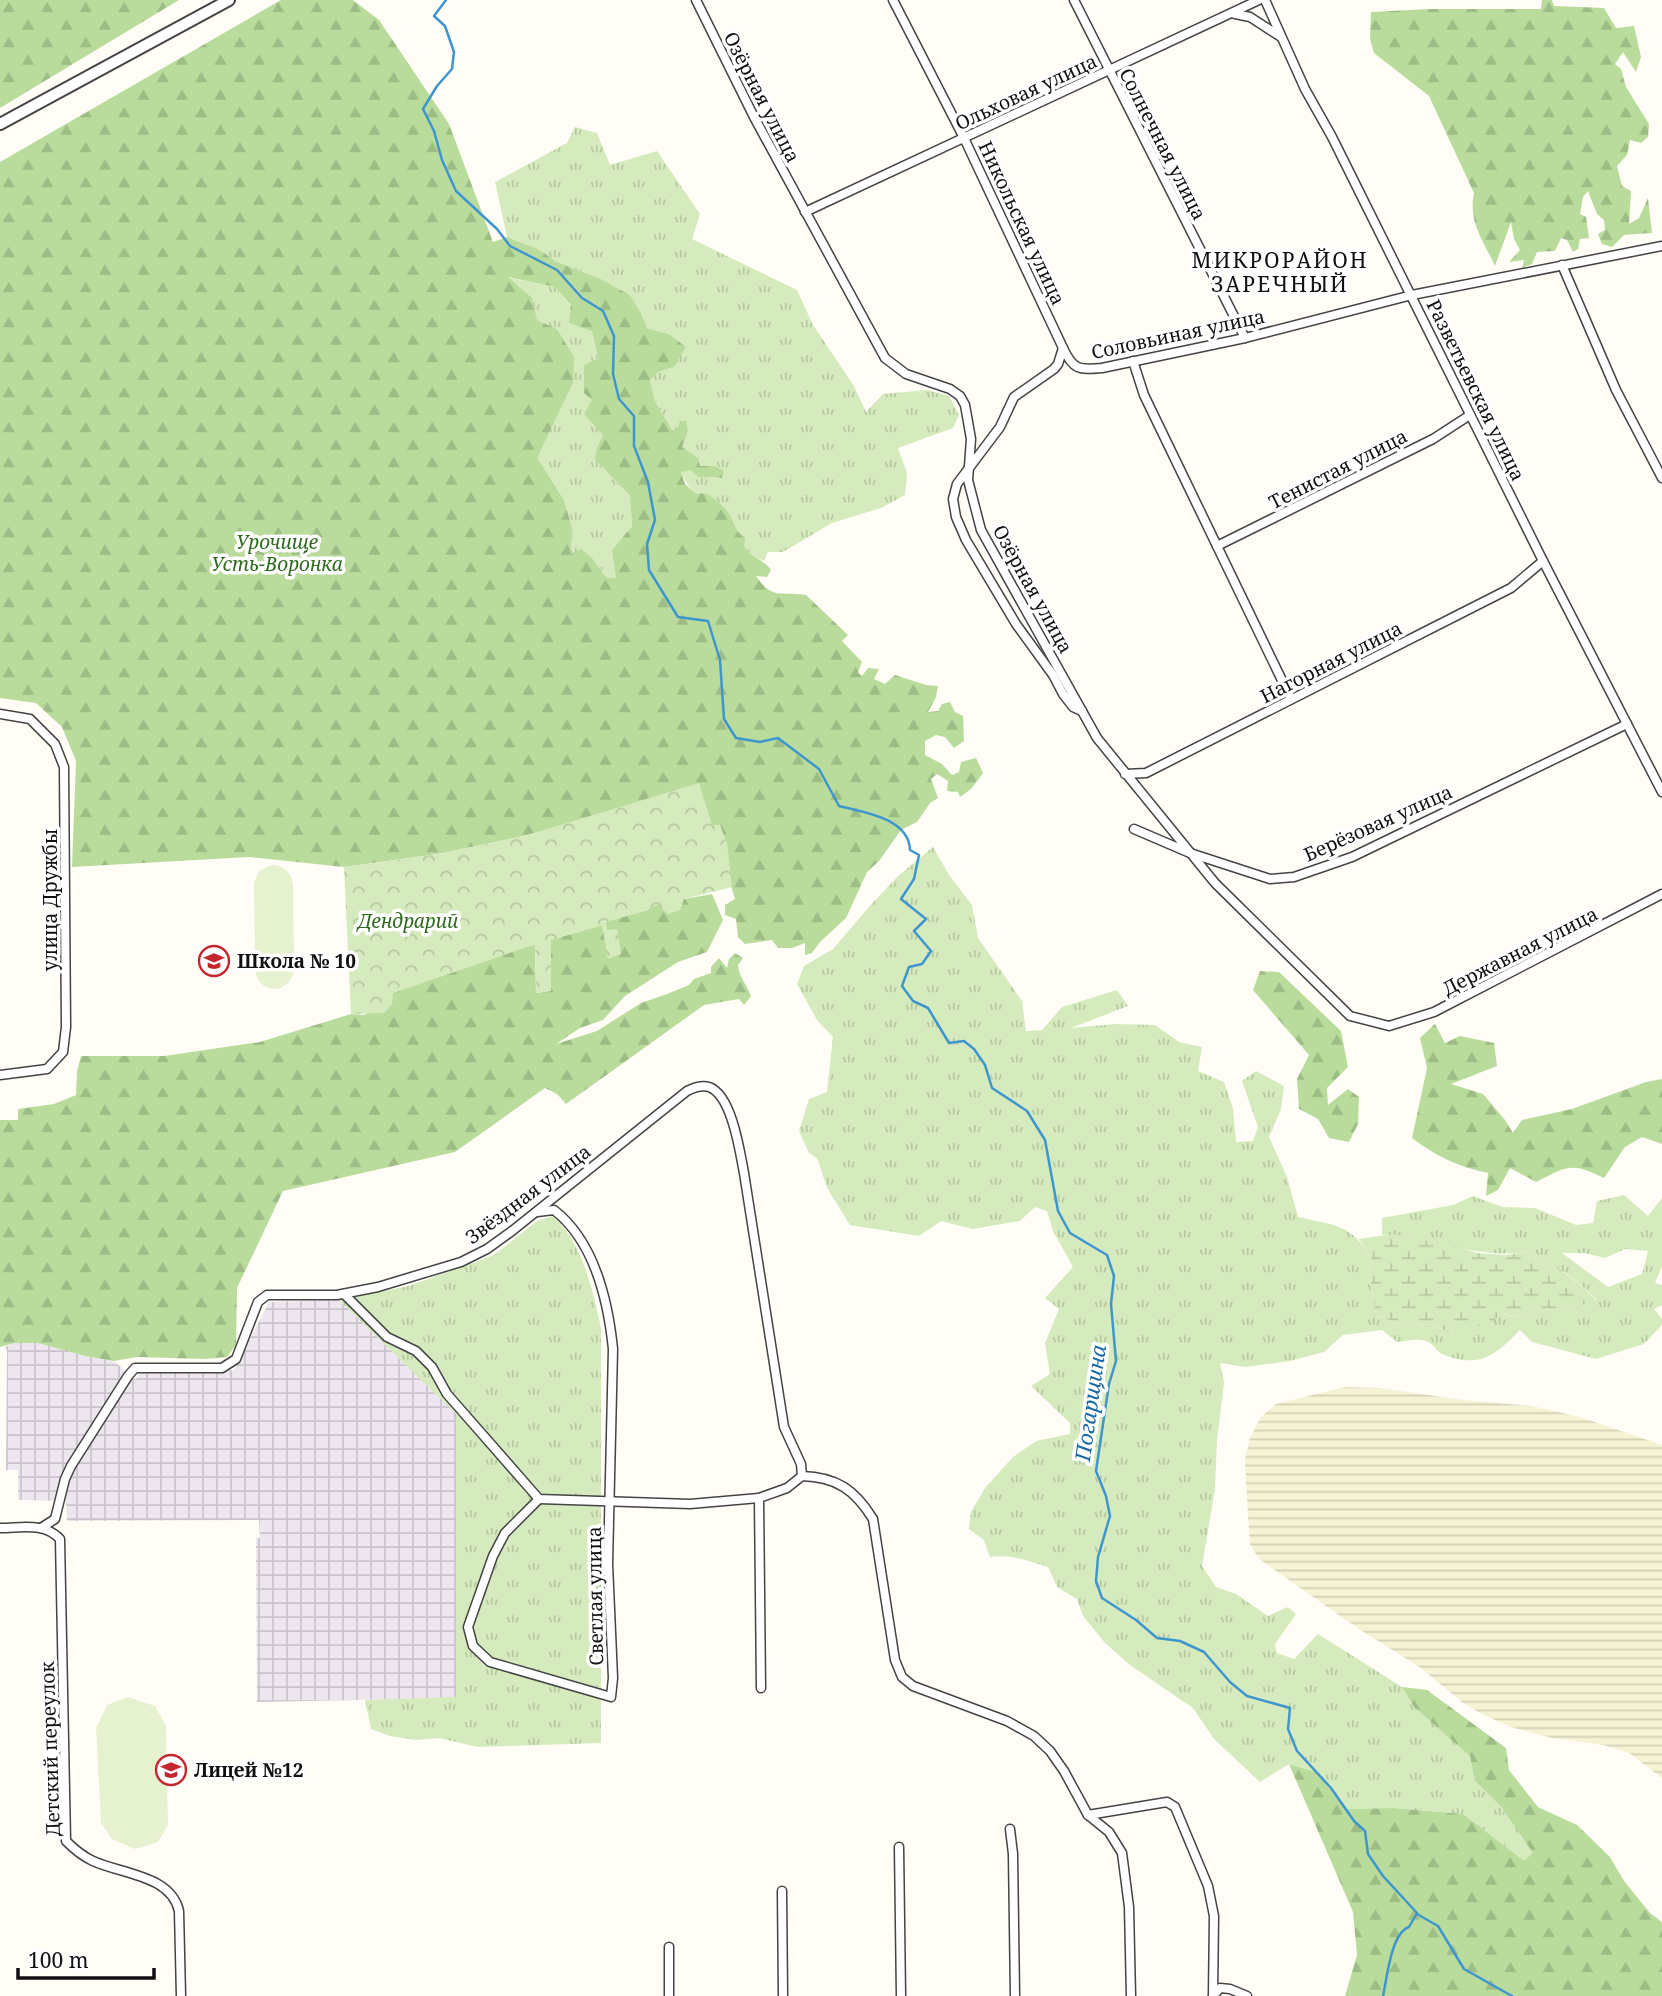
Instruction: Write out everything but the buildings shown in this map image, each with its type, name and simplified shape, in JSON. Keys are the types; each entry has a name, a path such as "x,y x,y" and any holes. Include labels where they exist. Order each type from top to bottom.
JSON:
{"street":[{"path":"0,124 229,0"},
{"name":"Озёрная улица","path":"696,0 805,212 885,358 906,374 950,389 965,405 971,439 968,480 981,530 1097,738 1216,883 1350,1016 1390,1026"},
{"name":"Никольская улица","path":"893,0 964,138 1063,348"},
{"name":"Солнечная улица","path":"1074,0 1245,338"},
{"name":"Ольховая улица","path":"805,212 1259,0"},
{"name":"Разветьевская улица","path":"1265,0 1305,89 1332,137 1543,561 1662,792"},
{"path":"1232,14 1241,13 1250,17 1281,37"},
{"name":"Соловьиная улица","path":"1063,348 1070,363 1085,369 1133,361 1245,338 1412,295 1662,246"},
{"path":"1562,265 1616,390 1662,478"},
{"name":"Соловьиная улица","path":"1063,348 1054,369 1014,397 1000,427 957,484 953,499 956,517 1016,624 1053,675 1063,694 1073,707 1082,711"},
{"path":"1133,361 1144,395 1291,699"},
{"name":"Тенистая улица","path":"1217,546 1433,439 1470,415"},
{"name":"Нагорная улица","path":"1125,774 1146,773 1511,588 1543,561"},
{"name":"улица Дружбы","path":"0,714 30,719 55,744 64,767 66,1027 63,1052 47,1069 0,1075"},
{"name":"Берёзовая улица","path":"1134,829 1190,853 1270,879 1294,877 1352,857 1627,724"},
{"name":"Державная улица","path":"1390,1026 1434,1012 1662,894"},
{"name":"Звёздная улица","path":"41,1528 55,1519 71,1466 135,1368 222,1368 236,1359 258,1301 267,1295 344,1294 461,1262 486,1249 687,1091 698,1087 709,1087 721,1097 736,1136 784,1427 801,1464 802,1476"},
{"name":"Светлая улица","path":"536,1212 555,1210 570,1222 592,1262 610,1319 613,1349 608,1564 613,1678 611,1697 491,1662 473,1646 468,1626 493,1556 505,1533 539,1499"},
{"path":"344,1294 387,1337 416,1351 432,1367 447,1394 539,1499 690,1504 759,1498 787,1488 802,1476 822,1476 840,1482 863,1504 873,1520 895,1660 902,1677 914,1686 1007,1721 1034,1736 1050,1751 1064,1771 1088,1815 1109,1832 1122,1853 1129,1907 1131,1996"},
{"path":"759,1498 761,1688"},
{"path":"0,1528 41,1528"},
{"name":"Детский переулок","path":"41,1528 52,1531 60,1539 66,1842 93,1861 160,1884 177,1901 180,1911 181,1996"},
{"path":"1088,1815 1167,1802 1175,1807 1208,1886 1214,1916 1213,1996"},
{"path":"1010,1829 1013,1854 1015,1996"},
{"path":"900,1847 901,1996"},
{"path":"782,1891 783,1996"},
{"path":"669,1947 669,1996"},
{"path":"1213,1996 1220,1988 1247,1996"}],"shaded area":[{"path":"339,1300 456,1413 456,1698 257,1702 256,1538 260,1538 259,1520 67,1521 66,1501 18,1500 18,1470 6,1470 5,1347 15,1343 38,1343 114,1361 135,1379 144,1372 234,1370 269,1302"},
{"path":"1345,1387 1379,1388 1463,1400 1532,1406 1580,1417 1662,1445 1662,1778 1629,1753 1604,1745 1552,1738 1511,1727 1484,1715 1463,1703 1421,1668 1359,1629 1259,1559 1250,1544 1245,1460 1250,1438 1261,1417 1276,1404"}],"green space":[{"path":"0,0 179,0 0,108"},
{"name":"Урочище Усть-Воронка","path":"281,0 353,0 379,20 449,124 493,242 507,237 538,249 557,262 601,279 630,295 647,328 669,334 686,347 674,367 658,372 650,380 655,401 672,430 677,430 680,421 686,421 688,431 682,447 698,458 700,466 715,466 724,471 722,478 698,477 691,470 681,472 685,484 697,494 705,493 724,507 737,530 745,538 744,546 771,570 767,577 756,576 762,584 772,592 806,595 848,635 842,641 862,662 858,672 862,676 868,668 879,669 874,679 885,684 895,675 938,686 928,712 938,711 942,704 950,702 955,712 963,716 964,741 954,748 945,737 936,735 925,741 925,755 942,764 952,775 959,772 961,762 976,758 983,773 971,789 960,797 958,792 947,791 948,781 937,774 931,779 938,798 930,803 917,822 901,830 879,861 867,872 846,918 812,953 805,955 805,943 792,948 778,948 772,940 745,944 738,937 736,919 725,915 725,905 735,899 712,825 609,812 524,836 438,854 344,867 249,857 72,867 76,761 62,727 36,703 0,698 0,162","holes":["508,277 555,287 571,305 569,323 592,331 598,359 584,365 584,393 592,400 584,414 603,435 595,459 630,496 632,526 612,550 616,578 606,577 593,559 581,549 570,554 573,531 564,500 537,458 573,383 574,357 557,329 537,320 532,298"]},
{"path":"1542,0 1552,0 1554,6 1604,8 1616,28 1634,26 1641,57 1636,72 1623,52 1615,64 1621,69 1626,87 1649,124 1648,137 1641,143 1630,140 1627,155 1617,166 1622,186 1631,191 1629,224 1639,218 1648,198 1652,233 1624,235 1612,247 1602,244 1598,234 1605,230 1604,220 1597,214 1588,191 1583,197 1580,214 1586,217 1589,238 1580,239 1578,249 1573,252 1567,240 1561,238 1555,251 1537,252 1532,264 1522,268 1524,260 1509,262 1520,250 1514,239 1511,222 1495,266 1475,222 1474,193 1429,96 1374,53 1370,39 1371,12 1541,9"},
{"path":"575,127 597,133 610,165 657,151 700,214 692,239 797,290 813,325 854,386 866,412 883,394 927,390 949,396 959,415 953,428 898,448 907,473 905,495 881,508 832,523 783,552 768,552 764,561 750,553 742,544 731,517 702,498 681,472 691,469 709,478 721,478 724,471 715,466 700,467 681,447 688,431 672,431 655,401 650,380 658,372 674,367 669,334 647,328 630,295 601,279 557,262 538,249 507,237 495,182 567,143"},
{"path":"507,277 555,287 592,331 598,359 592,400 603,435 597,447 614,479 630,496 632,526 612,550 617,578 606,577 593,559 570,554 573,531 564,500 536,458 573,383 557,329 537,320"},
{"name":"Дендрарий","path":"699,783 712,825 720,825 727,844 732,887 684,899 680,910 668,914 657,904 647,910 606,922 607,930 617,929 621,954 608,959 602,925 551,940 551,991 536,993 535,944 393,993 392,1004 384,1013 351,1014 344,867 438,854 524,836"},
{"path":"933,847 949,875 972,905 978,938 1022,1001 1026,1031 1042,1030 1062,1007 1117,990 1128,1006 1071,1028 1115,1024 1155,1025 1179,1042 1202,1047 1198,1071 1224,1082 1233,1109 1236,1142 1253,1141 1258,1127 1242,1081 1256,1071 1284,1086 1281,1109 1269,1137 1287,1177 1298,1217 1341,1228 1364,1247 1372,1259 1369,1273 1376,1315 1402,1325 1430,1324 1448,1332 1460,1325 1503,1313 1513,1317 1542,1309 1564,1310 1597,1300 1568,1275 1527,1252 1488,1253 1403,1236 1382,1235 1382,1218 1453,1205 1473,1196 1503,1207 1535,1208 1576,1225 1593,1223 1597,1201 1624,1195 1648,1216 1662,1198 1662,1266 1655,1283 1662,1285 1662,1305 1654,1309 1662,1319 1662,1325 1644,1344 1596,1359 1532,1342 1520,1330 1494,1353 1476,1360 1466,1360 1442,1354 1426,1341 1397,1342 1382,1330 1343,1335 1324,1352 1290,1361 1245,1367 1220,1363 1224,1383 1217,1440 1215,1489 1202,1566 1216,1587 1236,1594 1268,1616 1288,1607 1296,1614 1275,1644 1277,1653 1294,1659 1318,1634 1402,1687 1414,1707 1471,1756 1475,1781 1502,1808 1534,1853 1524,1862 1463,1814 1393,1808 1346,1809 1316,1772 1289,1764 1260,1782 1214,1739 1193,1708 1130,1665 1105,1643 1083,1616 1077,1599 1057,1587 1048,1567 1012,1557 990,1557 984,1540 969,1529 971,1512 985,1488 1013,1457 1036,1441 1070,1434 1070,1423 1031,1386 1050,1374 1045,1343 1059,1309 1045,1298 1073,1267 1053,1231 1047,1211 1035,1207 1020,1221 973,1229 941,1221 919,1236 850,1225 827,1188 817,1158 809,1153 799,1131 809,1099 827,1092 833,1037 817,1020 797,984 804,966 833,949 898,876","holes":["1625,1249 1648,1251 1642,1274 1608,1287 1562,1253 1585,1253 1605,1258"]},
{"path":"271,865 286,870 293,885 294,971 286,985 273,989 261,983 255,969 254,883 259,871"},
{"path":"712,894 723,920 707,952 678,962 625,996 603,1020 580,1028 556,1044 597,1031 641,1003 689,985 694,979 711,973 711,967 719,958 727,968 729,959 735,953 743,958 738,965 751,996 744,1005 739,999 704,1005 566,1104 557,1094 545,1088 455,1152 283,1191 237,1288 236,1345 227,1357 137,1357 114,1361 38,1343 15,1343 0,1347 0,1120 18,1120 18,1109 54,1104 76,1095 81,1056 164,1056 260,1042 351,1014 364,1015 392,993 535,944 536,993 550,991 550,940 602,925 609,958 605,922 647,910 657,904"},
{"path":"1260,971 1279,972 1341,1031 1348,1067 1327,1088 1328,1105 1348,1089 1359,1097 1358,1124 1349,1142 1329,1138 1318,1119 1299,1109 1297,1079 1309,1055 1253,990"},
{"path":"1435,1024 1445,1043 1460,1036 1494,1043 1497,1066 1451,1084 1483,1094 1513,1133 1522,1120 1572,1109 1646,1082 1662,1079 1662,1144 1642,1137 1625,1147 1604,1178 1570,1168 1536,1182 1510,1168 1498,1190 1486,1196 1488,1173 1448,1160 1412,1138 1427,1068 1420,1038"},
{"path":"553,1216 572,1241 585,1268 601,1328 601,1743 478,1747 439,1738 416,1740 390,1736 371,1729 365,1700 456,1697 456,1414 339,1300 409,1286 494,1255 537,1221"},
{"path":"1393,1234 1477,1253 1505,1255 1527,1252 1563,1272 1597,1301 1564,1310 1542,1309 1513,1317 1503,1313 1484,1328 1466,1324 1448,1332 1430,1324 1402,1325 1376,1315 1369,1273 1372,1259 1359,1239"},
{"path":"1402,1687 1427,1690 1506,1748 1509,1770 1538,1807 1577,1825 1610,1857 1624,1881 1650,1913 1662,1922 1662,1996 1345,1996 1357,1955 1353,1912 1289,1764 1316,1772 1346,1809 1393,1808 1463,1814 1524,1861 1533,1853 1502,1808 1475,1781 1470,1756 1414,1707"},
{"path":"128,1697 155,1706 166,1726 168,1825 158,1842 135,1849 112,1839 101,1823 96,1728 107,1705"}],"waterway":[{"name":"Погарщина","path":"446,0 434,16 445,26 454,52 452,69 437,86 423,109 434,131 442,160 456,191 497,229 510,246 557,270 582,298 603,311 614,336 613,374 619,399 634,416 634,446 648,482 655,520 647,544 649,570 678,617 708,621 720,660 724,719 736,738 760,742 778,738 819,769 839,806 883,818 902,830 908,839 910,850 919,855 914,879 901,899 926,919 914,931 931,951 922,964 909,967 902,986 913,1001 928,1008 949,1043 964,1041 974,1049 985,1065 992,1088 1027,1111 1045,1140 1058,1211 1070,1233 1107,1255 1114,1276 1111,1304 1116,1361 1109,1384 1096,1471 1106,1496 1110,1516 1098,1557 1096,1581 1102,1598 1136,1620 1157,1638 1180,1641 1204,1652 1230,1682 1247,1696 1290,1708 1288,1729 1297,1751 1365,1831 1368,1854 1383,1876 1417,1913 1394,1947 1383,1996"},
{"path":"1417,1914 1438,1926 1464,1969 1512,1996"}],"place":[{"name":"Школа № 10","path":"214,961"},
{"name":"Лицей №12","path":"171,1770"}],"district":[{"name":"МИКРОРАЙОН ЗАРЕЧНЫЙ","path":"1280,272"}]}
